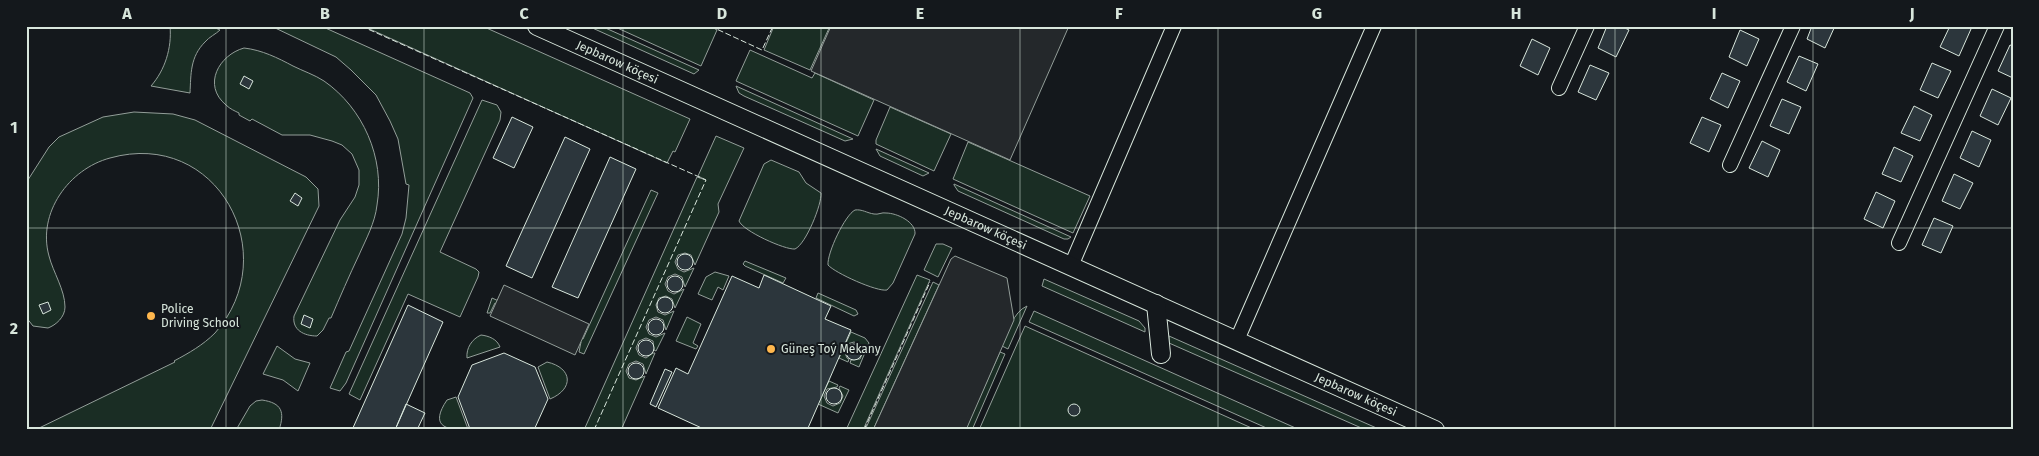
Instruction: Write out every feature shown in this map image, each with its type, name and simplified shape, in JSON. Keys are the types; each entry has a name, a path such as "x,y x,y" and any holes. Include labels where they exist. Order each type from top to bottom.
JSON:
{"street":[{"name":"Jepbarow köçesi","path":"537,26 1435,430"},
{"path":"1071,266 1174,26"},
{"path":"1237,340 1374,26"},
{"path":"1559,88 1587,26"},
{"path":"1730,165 1793,26"},
{"path":"1898,243 1998,26"},
{"path":"1156,304 1161,354"}],"green space":[{"path":"170,26 211,26 220,30 207,40 196,54 192,66 190,93 151,86 164,66 169,50"},
{"path":"271,26 321,26 470,93 473,98 346,383 340,391 330,388 346,352 349,351 402,234 406,218 409,185 406,184 398,139 376,95 336,57"},
{"path":"363,26 482,26 690,119 675,152 673,151 667,163"},
{"path":"588,26 601,26 699,70 694,74"},
{"path":"613,26 710,26 717,30 701,66"},
{"path":"774,26 830,26 810,70 764,50"},
{"path":"244,48 270,55 313,75 338,92 360,120 374,152 379,187 374,218 331,318 329,318 323,330 317,336 308,335 300,331 295,325 294,316 340,220 355,197 359,185 359,170 352,154 342,145 310,135 282,135 252,119 250,121 226,105 215,89 217,72 227,57"},
{"path":"750,50 812,78 815,73 874,100 858,136 736,81"},
{"path":"736,86 853,139 845,141 744,96 739,93"},
{"path":"482,100 497,105 501,112 500,120 440,252 476,269 479,272 478,277 460,317 408,294 360,400 349,394"},
{"path":"890,107 951,134 934,171 876,144"},
{"path":"134,112 173,114 195,120 306,177 318,189 319,206 210,430 35,430 175,362 215,333 235,302 243,268 241,235 229,205 209,179 181,162 148,154 110,158 95,164 81,172 60,195 52,209 46,240 49,256 63,294 65,311 54,325 48,328 33,326 26,317 26,183 49,147 59,137 103,117"},
{"path":"716,136 744,148 718,204 719,212 695,265 691,255 685,253 678,255 675,262 678,269 684,272 694,268 685,287 682,277 675,274 668,277 665,284 668,291 674,294 684,289 675,308 672,299 666,296 659,298 656,305 658,312 665,315 674,311 666,330 663,320 656,317 649,320 646,327 649,334 656,337 665,333 656,351 654,350 653,341 646,338 639,341 636,348 639,355 646,358 655,353 646,374 643,364 636,361 629,364 626,371 629,378 636,380 645,376 621,430 584,430 697,177 706,180 698,176"},
{"path":"968,142 1090,196 1073,233 953,179"},
{"path":"876,149 929,173 923,176 880,156"},
{"path":"771,160 799,172 806,183 821,193 819,206 808,232 804,240 795,249 765,239 748,230 739,221 764,164"},
{"path":"954,185 1071,237 1064,239 958,191"},
{"path":"651,190 658,193 584,354 579,352 581,342 495,303 490,313 487,313 492,298 583,339"},
{"path":"855,210 895,215 909,222 914,230 915,234 893,283 887,290 856,281 828,265 830,252 837,235 846,219"},
{"path":"936,244 943,244 952,248 938,277 924,270"},
{"path":"745,261 786,278 783,283 745,266 743,264"},
{"path":"715,272 729,276 723,290 718,287 712,300 698,294 706,277"},
{"path":"917,275 930,280 863,430 846,430"},
{"path":"1044,279 1139,321 1145,328 1145,332 1042,286"},
{"path":"933,282 939,285 873,430 865,430"},
{"path":"818,293 856,310 858,314 854,316 816,298"},
{"path":"1027,306 1008,349 1002,346 1018,313"},
{"path":"1034,311 1300,430 1271,430 1029,322"},
{"path":"687,317 701,324 693,343 698,346 696,349 676,341"},
{"path":"1025,326 1256,430 979,430"},
{"path":"851,332 865,338 869,343 859,367 850,363 851,360 860,359 863,352 861,345 854,342 847,344 844,351 849,359 848,362 839,358"},
{"path":"481,335 492,338 500,347 467,358 470,344"},
{"path":"1169,336 1381,430 1366,430 1169,343"},
{"path":"277,346 295,359 310,363 298,391 283,380 263,374"},
{"path":"1000,352 1005,354 972,430 965,430"},
{"path":"547,362 562,369 567,379 563,390 550,399 538,367"},
{"path":"829,381 838,385 837,387 827,389 824,396 827,403 833,406 840,403 843,396 839,388 840,386 849,390 838,413 818,404"},
{"path":"456,397 468,429 452,429 442,425 440,421 442,409 447,400"},
{"path":"262,400 274,403 280,409 282,418 279,430 236,430 250,406 256,401"}],"shaded area":[{"path":"831,26 1069,26 1010,160 811,71"},
{"path":"955,256 1007,278 1014,320 966,430 873,430 951,259"},
{"path":"504,285 589,324 575,355 490,316"}],"building":[{"path":"1607,26 1621,26 1629,30 1616,57 1598,48"},
{"path":"1812,26 1835,26 1825,48 1807,39"},
{"path":"1950,26 1966,26 1971,29 1959,56 1940,47"},
{"path":"1740,30 1759,39 1747,66 1729,57"},
{"path":"1532,39 1550,48 1538,75 1520,66"},
{"path":"2010,45 2013,46 2013,78 1998,71"},
{"path":"1799,56 1818,64 1806,91 1787,82"},
{"path":"1932,63 1951,71 1938,98 1920,90"},
{"path":"1590,65 1609,73 1596,100 1578,92"},
{"path":"1722,73 1740,81 1728,108 1710,99"},
{"path":"244,76 253,81 249,89 240,84"},
{"path":"1992,89 2011,98 1998,125 1980,116"},
{"path":"1782,99 1801,107 1789,134 1770,126"},
{"path":"1914,106 1932,115 1920,141 1901,133"},
{"path":"512,117 533,127 514,168 493,158"},
{"path":"1702,117 1721,125 1709,152 1690,143"},
{"path":"1972,131 1991,140 1979,167 1960,158"},
{"path":"565,137 590,149 532,278 506,266"},
{"path":"1762,141 1780,150 1768,177 1749,168"},
{"path":"1894,147 1913,156 1901,182 1882,174"},
{"path":"610,157 636,169 578,298 552,287"},
{"path":"1954,174 1973,183 1960,209 1942,201"},
{"path":"1876,192 1895,201 1883,228 1864,219"},
{"path":"295,193 302,198 298,206 290,201"},
{"path":"1934,218 1953,226 1941,253 1922,245"},
{"path":"685,254 691,256 693,262 691,268 685,270 679,268 677,262 679,256"},
{"name":"Güneş Toý Mekany","path":"764,275 831,306 825,319 851,330 808,428 812,430 706,430 658,408 676,368 688,374 732,276 759,288"},
{"path":"675,276 681,278 683,284 681,290 675,292 669,290 667,284 669,278"},
{"path":"665,297 671,299 673,305 671,311 665,313 659,311 657,305 659,299"},
{"path":"48,302 51,310 43,314 39,305"},
{"path":"408,305 443,322 395,430 352,430"},
{"path":"304,315 313,319 310,328 301,324"},
{"path":"656,319 662,321 664,327 662,333 656,335 650,333 648,327 650,321"},
{"path":"646,340 652,342 654,348 652,354 646,356 640,354 638,348 640,342"},
{"path":"854,344 860,346 862,352 860,358 854,360 848,358 846,352 848,346"},
{"path":"504,353 535,367 548,399 534,430 472,430 458,397 472,365"},
{"path":"636,363 642,365 644,371 642,377 636,379 630,377 628,371 630,365"},
{"path":"665,369 672,372 656,407 650,404"},
{"path":"834,388 840,390 842,396 840,402 834,404 828,402 826,396 828,390"},
{"path":"406,404 425,413 417,430 395,430"},
{"path":"1074,404 1080,410 1074,416 1068,410"}],"fence":[{"path":"361,26 706,180 594,430"},
{"path":"710,26 762,50 773,26"},
{"path":"864,430 930,282"}],"place":[{"name":"Police Driving School","path":"151,316"},
{"name":"Güneş Toý Mekany","path":"771,349"}]}
